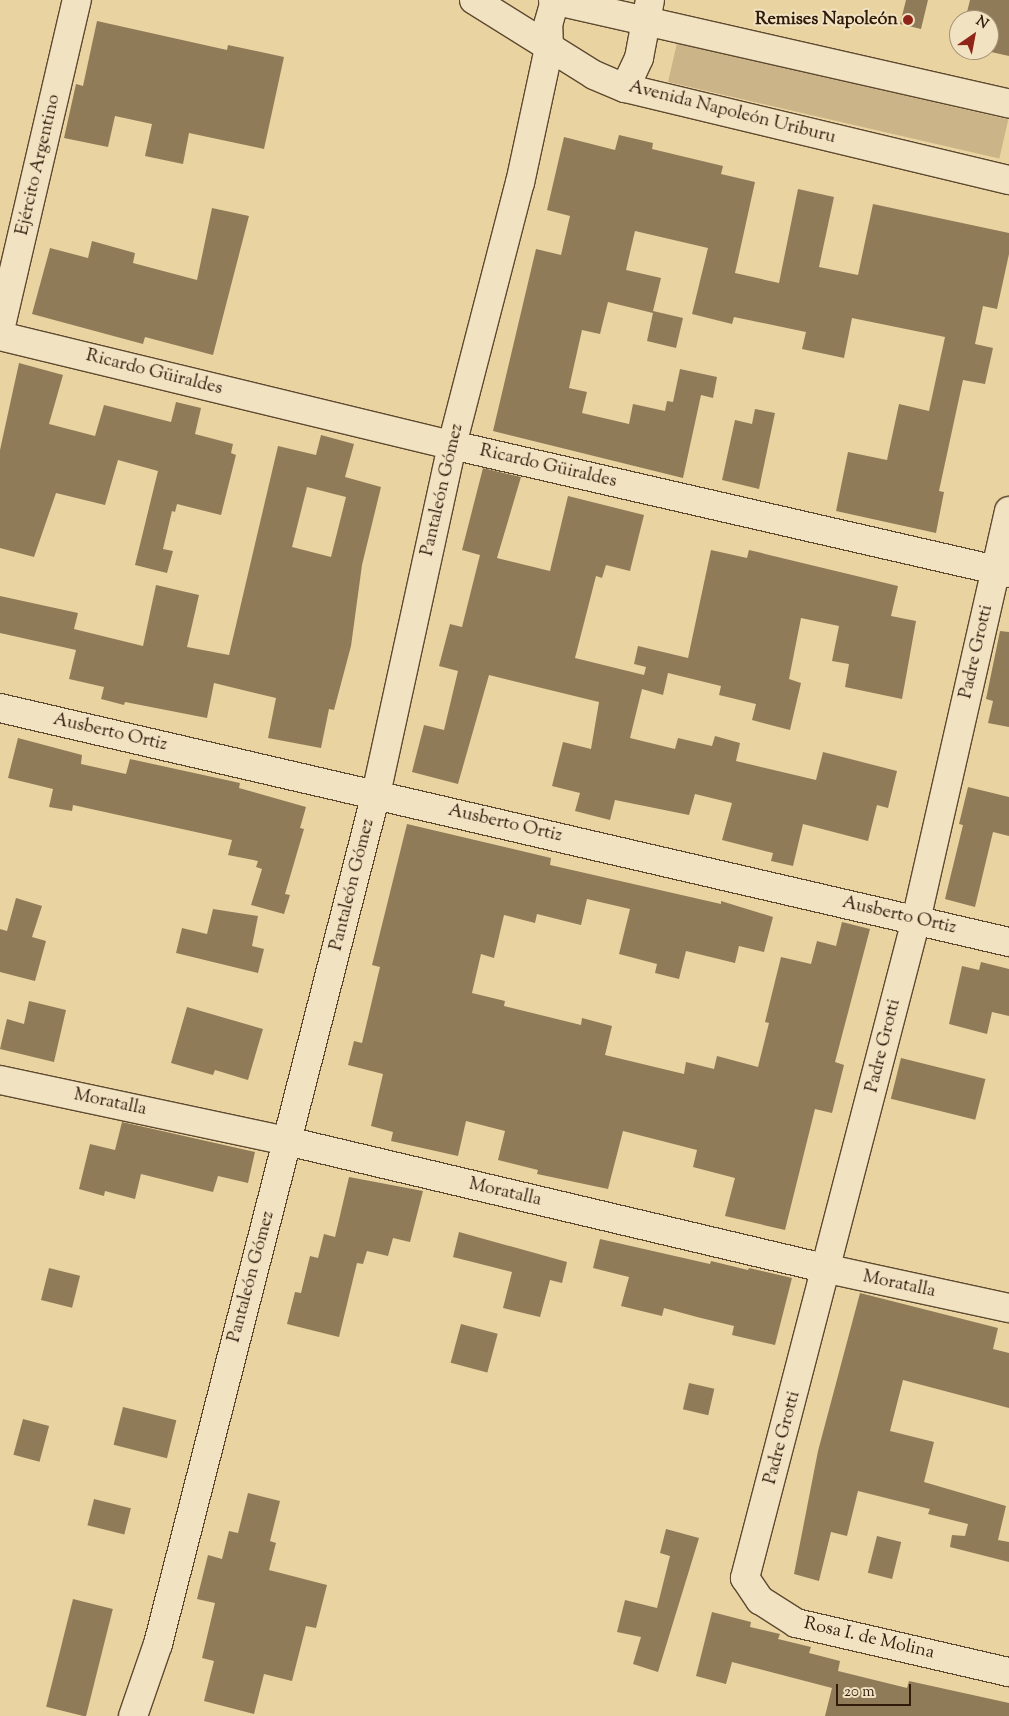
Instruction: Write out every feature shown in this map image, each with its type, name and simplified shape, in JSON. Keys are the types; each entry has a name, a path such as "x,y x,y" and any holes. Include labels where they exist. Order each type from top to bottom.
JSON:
{"street":[{"name":"Ejército Argentino","path":"0,330 77,0"},
{"name":"Avenida Napoleón Uriburu","path":"474,0 504,16 549,48 594,75 626,88 1009,180"},
{"name":"Pantaleón Gómez","path":"133,1716 158,1644 376,794 452,445 520,183 549,48 548,25 554,0"},
{"path":"554,0 647,10 1009,104"},
{"path":"626,88 639,58 647,10"},
{"name":"Ricardo Güiraldes","path":"0,336 452,445 1002,571"},
{"name":"Padre Grotti","path":"745,1578 828,1269 916,920 1002,571 1009,511"},
{"name":"Ausberto Ortiz","path":"0,708 1009,942"},
{"name":"Moratalla","path":"0,1080 288,1141 828,1269 1009,1308"},
{"name":"Rosa I. de Molina","path":"745,1578 760,1600 796,1623 1009,1672"}],"shaded area":[{"path":"677,43 1008,119 999,158 668,82"}],"building":[{"path":"906,0 928,0 921,29 900,24"},
{"path":"970,0 1009,0 1009,56 999,54 999,10 968,10"},
{"path":"97,21 227,50 228,45 284,57 264,149 189,133 183,164 145,156 152,124 115,116 108,147 64,138 76,84 83,86"},
{"path":"619,135 653,143 652,149 723,166 721,174 755,182 735,273 779,283 798,189 834,197 819,267 858,275 873,204 1009,233 1009,254 997,309 983,306 975,344 993,348 985,384 963,380 939,491 944,492 936,533 836,511 848,452 887,460 899,404 929,411 945,337 852,318 844,358 802,349 806,332 734,317 732,324 692,314 708,248 635,231 626,270 661,278 653,311 683,318 676,348 647,341 653,313 608,302 600,334 582,330 569,388 587,392 582,413 629,424 633,404 665,411 667,401 673,402 680,369 717,377 713,398 701,395 683,478 493,431 536,249 561,255 570,216 547,210 564,137 615,150"},
{"path":"212,208 249,216 213,355 145,337 143,344 32,314 50,248 88,258 92,241 135,253 133,263 197,280"},
{"path":"19,363 63,375 49,424 95,436 104,405 171,422 176,402 201,408 195,434 233,444 231,453 236,455 221,515 177,504 175,512 172,511 163,549 173,551 167,573 135,565 158,471 118,460 105,505 56,493 34,557 0,548 0,450"},
{"path":"755,409 775,413 759,489 722,480 735,420 752,424"},
{"path":"321,435 354,444 345,477 381,487 362,565 351,646 334,710 329,709 321,748 268,738 276,698 214,683 207,718 125,702 124,705 101,699 104,687 69,679 76,650 0,633 0,596 78,613 74,629 143,646 156,585 199,595 187,647 229,655 278,446 316,455","holes":["307,487 346,497 331,557 292,547"]},
{"path":"483,468 521,477 497,558 550,571 568,496 644,515 630,571 606,565 602,578 596,576 575,658 644,675 646,667 634,664 638,646 688,658 711,550 747,558 749,550 898,586 891,616 916,621 902,699 845,687 849,664 832,661 839,626 801,618 789,679 801,683 790,730 752,720 756,704 719,695 721,686 668,673 663,695 642,689 630,738 675,749 678,738 712,746 715,736 740,743 736,761 816,780 823,752 897,771 888,808 877,805 868,841 803,824 793,866 771,861 773,853 722,840 732,803 695,794 689,815 615,800 610,820 575,811 580,793 552,786 563,742 591,749 599,702 489,675 458,784 412,772 424,725 444,730 458,671 439,666 450,624 462,627 480,555 462,550"},
{"path":"1000,631 1009,632 1009,727 988,723 993,701 986,699"},
{"path":"18,738 82,755 81,764 126,774 130,759 240,783 239,788 306,807 300,828 304,829 285,894 290,895 284,914 251,905 262,869 256,867 258,861 228,855 232,840 73,805 72,811 49,807 53,789 8,778"},
{"path":"968,787 1009,797 1009,836 993,832 975,907 945,899 963,825 959,824"},
{"path":"407,824 551,858 550,865 721,904 721,901 773,917 764,952 739,946 735,963 686,951 679,979 655,973 657,964 619,954 630,909 587,899 581,925 537,914 535,923 504,915 494,958 481,954 472,993 505,1001 504,1006 581,1025 582,1018 612,1026 605,1055 684,1074 686,1062 714,1069 717,1056 758,1067 769,1023 765,1022 781,957 811,964 817,941 836,946 842,922 870,929 835,1062 844,1065 832,1113 815,1109 785,1230 725,1216 735,1178 693,1167 697,1150 623,1131 608,1189 537,1174 538,1170 498,1160 505,1131 466,1121 458,1156 391,1141 393,1132 371,1126 383,1074 348,1065 354,1041 362,1043 380,967 372,965"},
{"path":"16,898 42,906 32,937 46,941 35,981 0,972 0,929 7,931"},
{"path":"213,909 258,916 252,946 264,949 258,973 176,953 182,928 207,934"},
{"path":"981,962 1009,969 1009,1016 992,1012 987,1034 949,1024 962,966 979,970"},
{"path":"29,1001 66,1010 54,1062 0,1049 7,1019 24,1024"},
{"path":"187,1007 263,1029 248,1080 215,1070 213,1075 171,1063"},
{"path":"901,1058 985,1079 975,1120 891,1099"},
{"path":"122,1122 255,1152 248,1183 218,1176 213,1192 141,1174 135,1199 105,1191 104,1196 79,1189 90,1144 115,1150"},
{"path":"349,1177 423,1191 410,1242 393,1238 388,1256 367,1251 363,1264 357,1263 339,1337 287,1324 295,1292 301,1293 310,1256 318,1258 324,1234 335,1237"},
{"path":"459,1232 567,1262 562,1283 550,1280 540,1317 503,1308 512,1272 453,1257"},
{"path":"600,1239 710,1264 711,1261 792,1278 775,1345 732,1335 734,1326 664,1308 662,1316 621,1306 629,1277 593,1268"},
{"path":"49,1268 80,1276 72,1308 41,1300"},
{"path":"860,1293 998,1328 993,1349 1009,1353 1009,1408 903,1380 890,1431 934,1442 924,1482 1006,1506 998,1540 1009,1542 1009,1562 950,1547 952,1535 965,1536 968,1524 928,1514 930,1509 858,1491 847,1536 831,1532 819,1581 794,1574 818,1451"},
{"path":"461,1324 498,1334 487,1372 451,1363"},
{"path":"689,1383 714,1389 708,1415 683,1409"},
{"path":"123,1407 176,1420 167,1458 114,1445"},
{"path":"23,1419 49,1426 40,1462 13,1455"},
{"path":"248,1493 280,1501 270,1541 276,1543 269,1570 327,1585 316,1628 306,1626 292,1681 264,1674 254,1714 204,1701 214,1661 202,1658 215,1603 197,1599 208,1555 222,1559 229,1531 238,1533"},
{"path":"94,1499 131,1508 124,1534 87,1525"},
{"path":"666,1529 699,1538 658,1672 633,1664 641,1637 617,1632 625,1600 657,1608 670,1556 660,1553"},
{"path":"877,1536 901,1542 892,1579 868,1573"},
{"path":"73,1599 113,1609 86,1716 46,1707"},
{"path":"712,1612 751,1622 750,1627 780,1634 778,1639 811,1647 809,1653 840,1661 838,1671 907,1688 909,1681 1009,1703 1009,1716 825,1716 832,1688 732,1662 726,1684 696,1676"}],"place":[{"name":"Remises Napoleón","path":"908,20"}]}
